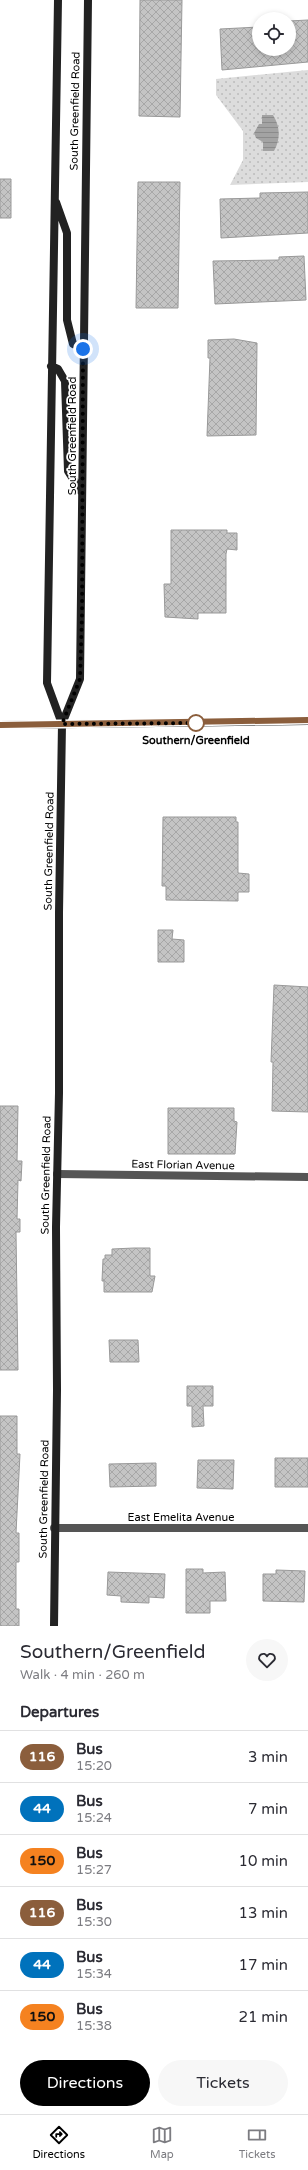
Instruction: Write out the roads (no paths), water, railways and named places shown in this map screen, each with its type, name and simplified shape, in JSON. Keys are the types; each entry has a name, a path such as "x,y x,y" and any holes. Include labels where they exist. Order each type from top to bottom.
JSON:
{"main road":[{"name":"South Greenfield Road","path":"54,1626 62,724 48,683 51,537 53,195 58,0"},
{"name":"South Greenfield Road","path":"62,724 80,679 88,0"},
{"path":"53,195 67,233 68,329 73,344 83,349"},
{"path":"51,366 58,369 65,381 67,399 68,471 83,494"},
{"path":"0,725 308,720"}],"street":[{"name":"East Florian Avenue","path":"57,1174 308,1177"},
{"name":"East Emelita Avenue","path":"54,1528 308,1528"}],"place":[{"name":"Southern/Greenfield","path":"196,723"}]}
